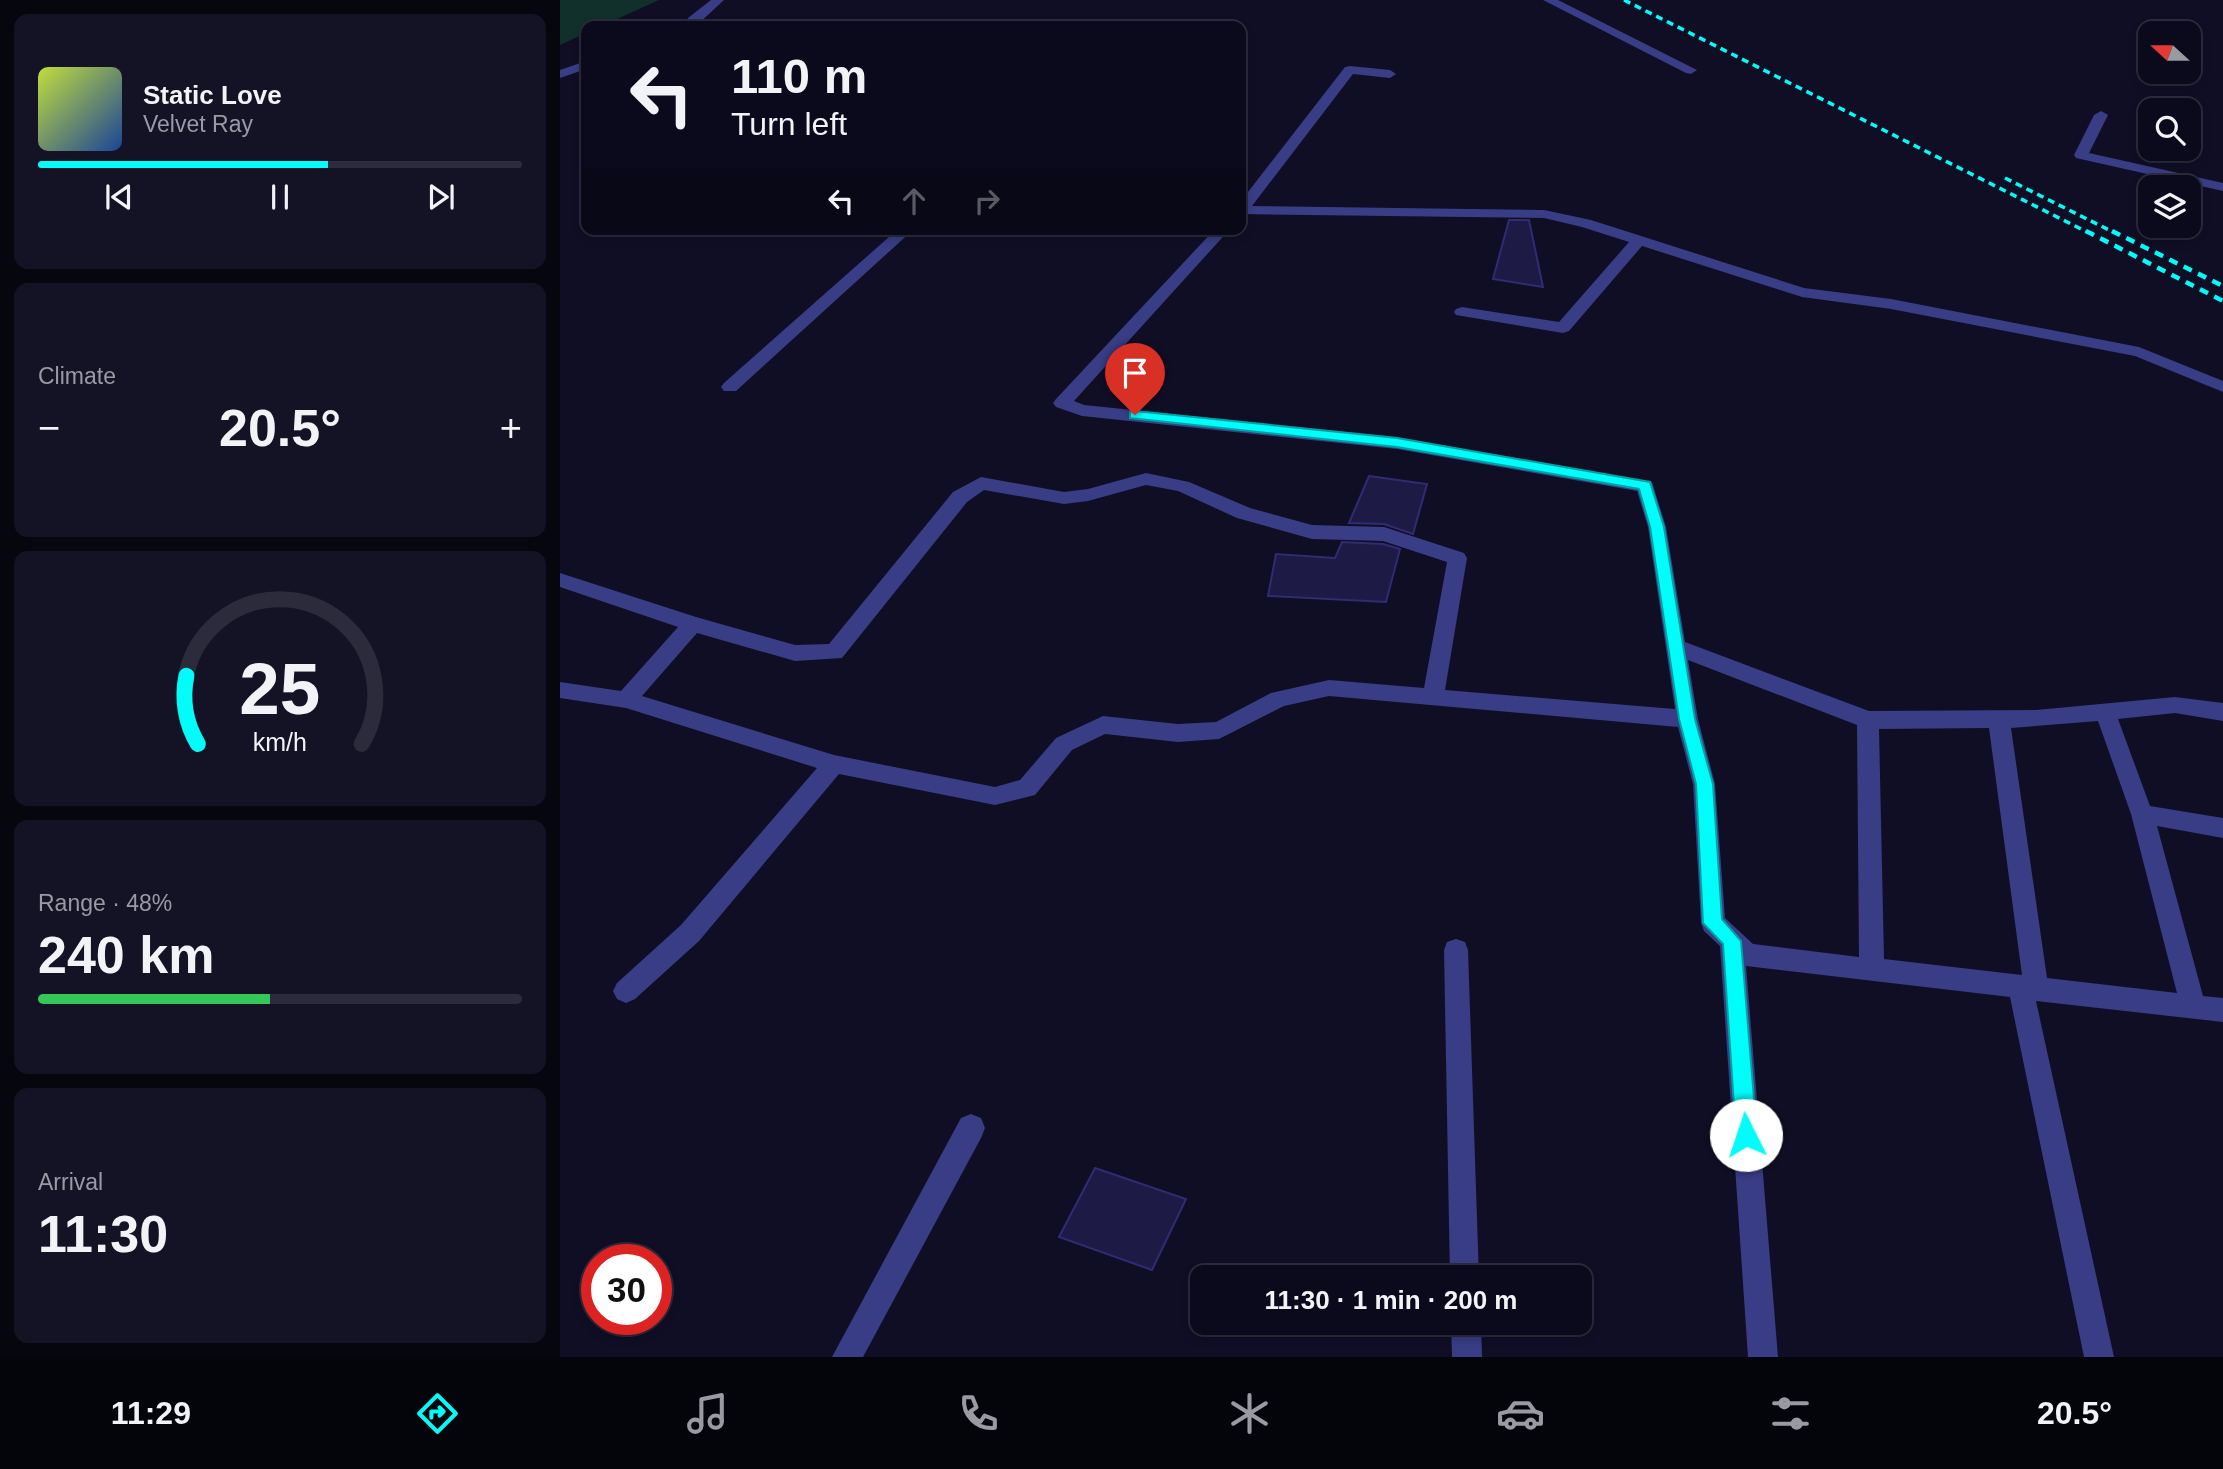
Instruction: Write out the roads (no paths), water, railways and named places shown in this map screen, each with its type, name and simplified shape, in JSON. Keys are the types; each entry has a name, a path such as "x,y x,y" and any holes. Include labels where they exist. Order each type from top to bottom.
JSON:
{"street":[{"path":"692,21 718,0"},
{"path":"1549,0 1691,69"},
{"path":"560,74 581,67"},
{"path":"1246,204 1350,70 1390,74"},
{"path":"2101,115 2081,155 2223,187"},
{"path":"1246,210 1544,214 1586,223 1802,292 1891,304 2139,352 2223,387"},
{"path":"730,387 900,235"},
{"path":"1217,235 1062,403 1082,410 1397,443 1645,485 1657,527 1687,719 1704,784 1713,923 1747,955 2223,1010"},
{"path":"1461,312 1563,328 1639,240"},
{"path":"560,580 693,624 795,653 835,652 960,497 981,483 1064,498 1088,495 1146,479 1182,486 1244,513 1311,532 1384,534 1457,558 1433,697"},
{"path":"626,700 693,624"},
{"path":"1676,647 1868,720 2036,719 2175,705 2223,712"},
{"path":"560,690 626,700 834,764 995,796 1027,788 1065,744 1103,724 1178,733 1219,730 1279,699 1329,688 1687,719"},
{"path":"2105,712 2142,814 2193,1007"},
{"path":"1999,719 2028,988 2099,1357"},
{"path":"1868,720 1872,970"},
{"path":"626,991 690,933 834,764"},
{"path":"2142,814 2223,828"},
{"path":"1732,941 1763,1357"},
{"path":"1456,950 1465,1265"},
{"path":"847,1357 971,1128"},
{"path":"1466,1335 1467,1357"}],"railway":[{"path":"1624,0 2089,233"},
{"path":"2005,178 2115,233"},
{"path":"2086,231 2223,301"},
{"path":"2112,231 2223,286"}]}
